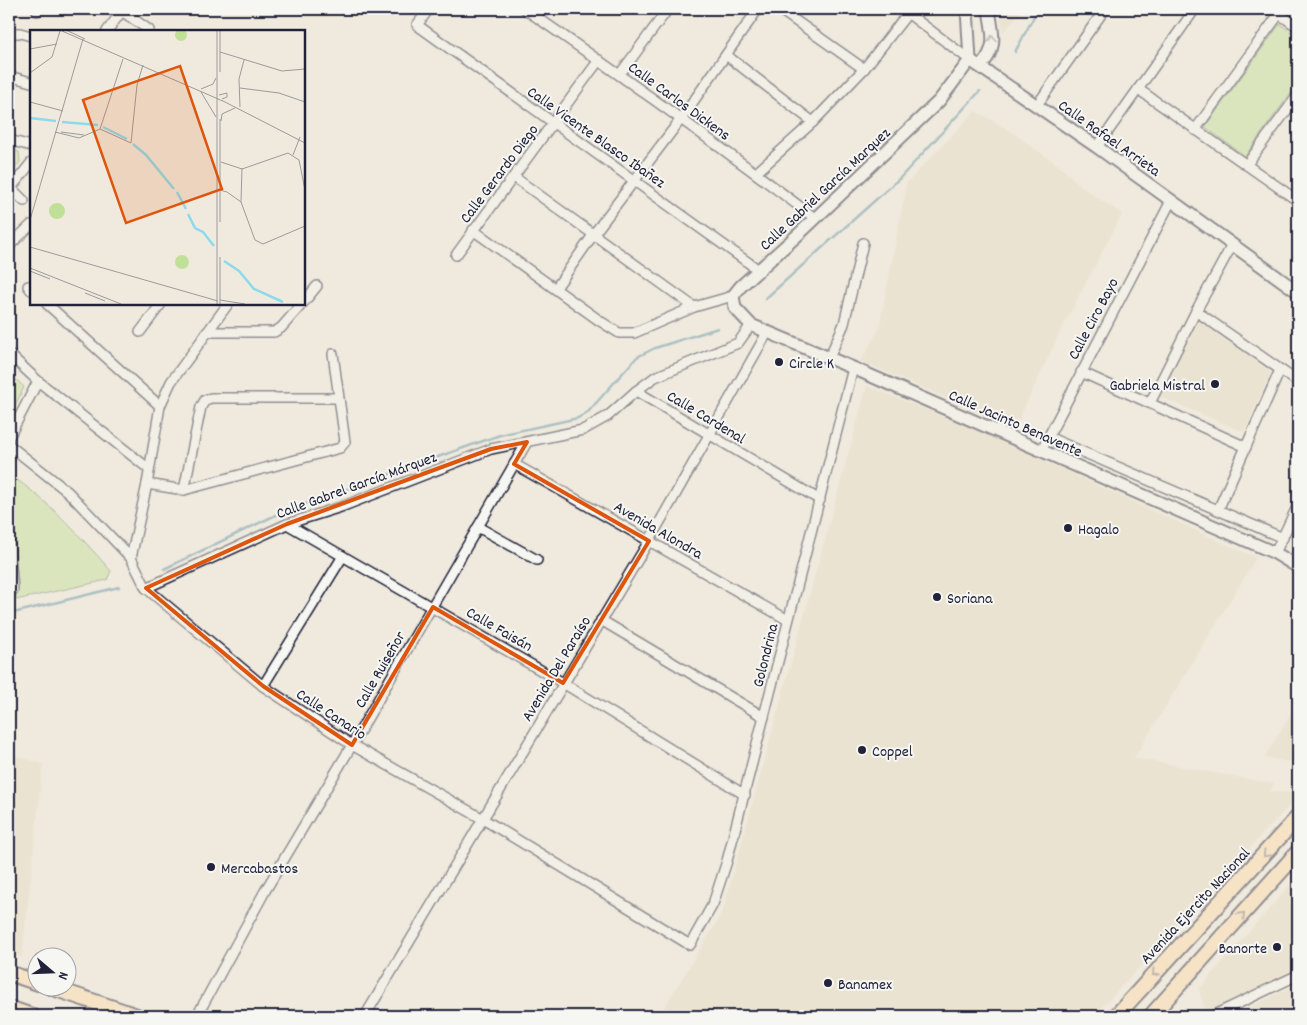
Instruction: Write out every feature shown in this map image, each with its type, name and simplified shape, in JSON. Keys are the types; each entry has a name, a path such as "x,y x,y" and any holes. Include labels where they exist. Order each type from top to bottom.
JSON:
{"main road":[{"name":"Avenida Ejercito Nacional","path":"1116,1016 1298,817"},
{"path":"1150,1016 1298,852"},
{"path":"9,973 28,979"},
{"path":"78,996 137,1016"},
{"path":"9,1010 32,1016"}],"street":[{"name":"Calle Vicente Blasco Ibañez","path":"430,9 417,25 760,271"},
{"name":"Calle Carlos Dickens","path":"525,9 620,74 816,219"},
{"path":"473,230 556,288 593,235 681,119 758,9"},
{"path":"779,9 864,69"},
{"path":"967,9 970,60"},
{"path":"981,66 989,57 994,47 989,9"},
{"path":"1037,106 1105,9"},
{"path":"1097,147 1195,9"},
{"path":"108,30 121,10 149,30"},
{"path":"620,74 664,10"},
{"path":"756,173 813,122 864,69 905,11"},
{"name":"Calle Rafael Arrieta","path":"905,11 970,60 1097,147 1298,292"},
{"path":"1196,130 1275,11 1298,27"},
{"path":"9,33 30,36"},
{"path":"726,55 813,122"},
{"name":"Calle Gerardo Diego","path":"456,256 473,230 554,124 599,60"},
{"name":"Calle Gabriel García Marquez","path":"556,288 600,321 620,333 634,333 694,307 733,296 741,286 816,219 939,101 970,60"},
{"path":"9,76 30,82"},
{"path":"1138,89 1298,201"},
{"path":"1247,164 1298,95"},
{"path":"9,140 30,146"},
{"path":"24,200 10,187 30,164"},
{"path":"514,177 694,307"},
{"name":"Calle Ciro Bayo","path":"1041,451 1171,201"},
{"path":"9,246 30,226"},
{"path":"828,358 844,324 863,243"},
{"path":"1150,403 1232,244"},
{"path":"305,301 317,286"},
{"name":"Calle Jacinto Benavente","path":"733,296 735,308 751,325 767,333 853,368 1275,553 1298,567"},
{"path":"48,305 160,406"},
{"path":"140,332 160,305"},
{"path":"131,558 147,484 160,406 171,382 227,305"},
{"path":"207,332 274,332 281,328 301,305"},
{"path":"1196,311 1298,382"},
{"path":"636,391 656,377 738,343 751,325"},
{"name":"Avenida Del Paraíso","path":"365,1016 649,541 767,333"},
{"path":"9,354 38,381 149,469"},
{"path":"147,484 184,490 340,448 345,442 332,354"},
{"name":"Golondrina","path":"690,945 713,904 720,884 745,795 853,368"},
{"path":"1218,510 1280,370"},
{"path":"1081,372 1246,447"},
{"path":"9,437 38,381"},
{"name":"Calle Gabrel García Márquez","path":"146,588 287,524 340,507 491,449 583,430 608,416 636,391"},
{"name":"Calle Cardenal","path":"636,391 820,500"},
{"path":"184,490 201,407 205,400 211,398 338,398"},
{"path":"1048,437 1283,538"},
{"name":"Calle Ruiseñor","path":"197,1016 265,891 433,607 527,442"},
{"name":"Calle Canario","path":"9,445 68,492 131,558 146,588 263,686 352,745 483,819 690,945"},
{"name":"Avenida Alondra","path":"514,464 788,620"},
{"path":"1275,553 1298,505"},
{"name":"Calle Faisán","path":"287,524 563,683 745,795"},
{"path":"478,527 537,560"},
{"path":"9,541 13,590"},
{"path":"263,686 343,556"},
{"path":"601,620 764,717"},
{"path":"1212,1016 1298,974"}],"highlighted area":[{"path":"527,442 514,464 649,541 563,683 433,607 352,745 263,686 146,588 287,524 491,449"}],"shaded area":[{"path":"1000,9 1021,9 1019,14 1003,32"},
{"path":"975,111 1004,127 1058,165 1086,190 1122,214 1058,336 1015,428 861,361 879,329 907,183"},
{"name":"Gabriela Mistral","path":"1198,320 1271,372 1244,432 1158,396"},
{"path":"867,386 975,429 1256,558 1134,758 1274,784 1270,791 1298,794 1298,796 1094,1016 659,1016 717,922 724,907"},
{"path":"1298,702 1298,764 1265,757"},
{"path":"9,754 43,764 22,957 9,952"},
{"path":"1298,876 1298,971 1293,975 1206,1013 1199,989"},
{"path":"1298,983 1298,1016 1233,1016"}],"green space":[{"path":"1280,24 1298,37 1298,83 1245,156 1205,127"},
{"path":"9,149 19,152 20,162 9,174"},
{"path":"9,373 24,387 9,418"},
{"path":"9,474 37,495 63,519 111,571 107,580 16,600"}],"waterway":[{"path":"1015,52 1038,9"},
{"path":"765,299 900,178 980,91"},
{"path":"164,569 280,513 500,435 578,418 588,412 637,357 655,348 718,328"},
{"path":"9,614 119,587"}],"place":[{"name":"Circle K","path":"779,362"},
{"name":"Gabriela Mistral","path":"1215,384"},
{"name":"Hagalo","path":"1068,528"},
{"name":"Soriana","path":"937,597"},
{"name":"Coppel","path":"862,750"},
{"name":"Mercabastos","path":"211,867"},
{"name":"Banorte","path":"1277,947"},
{"name":"Banamex","path":"828,983"}]}
